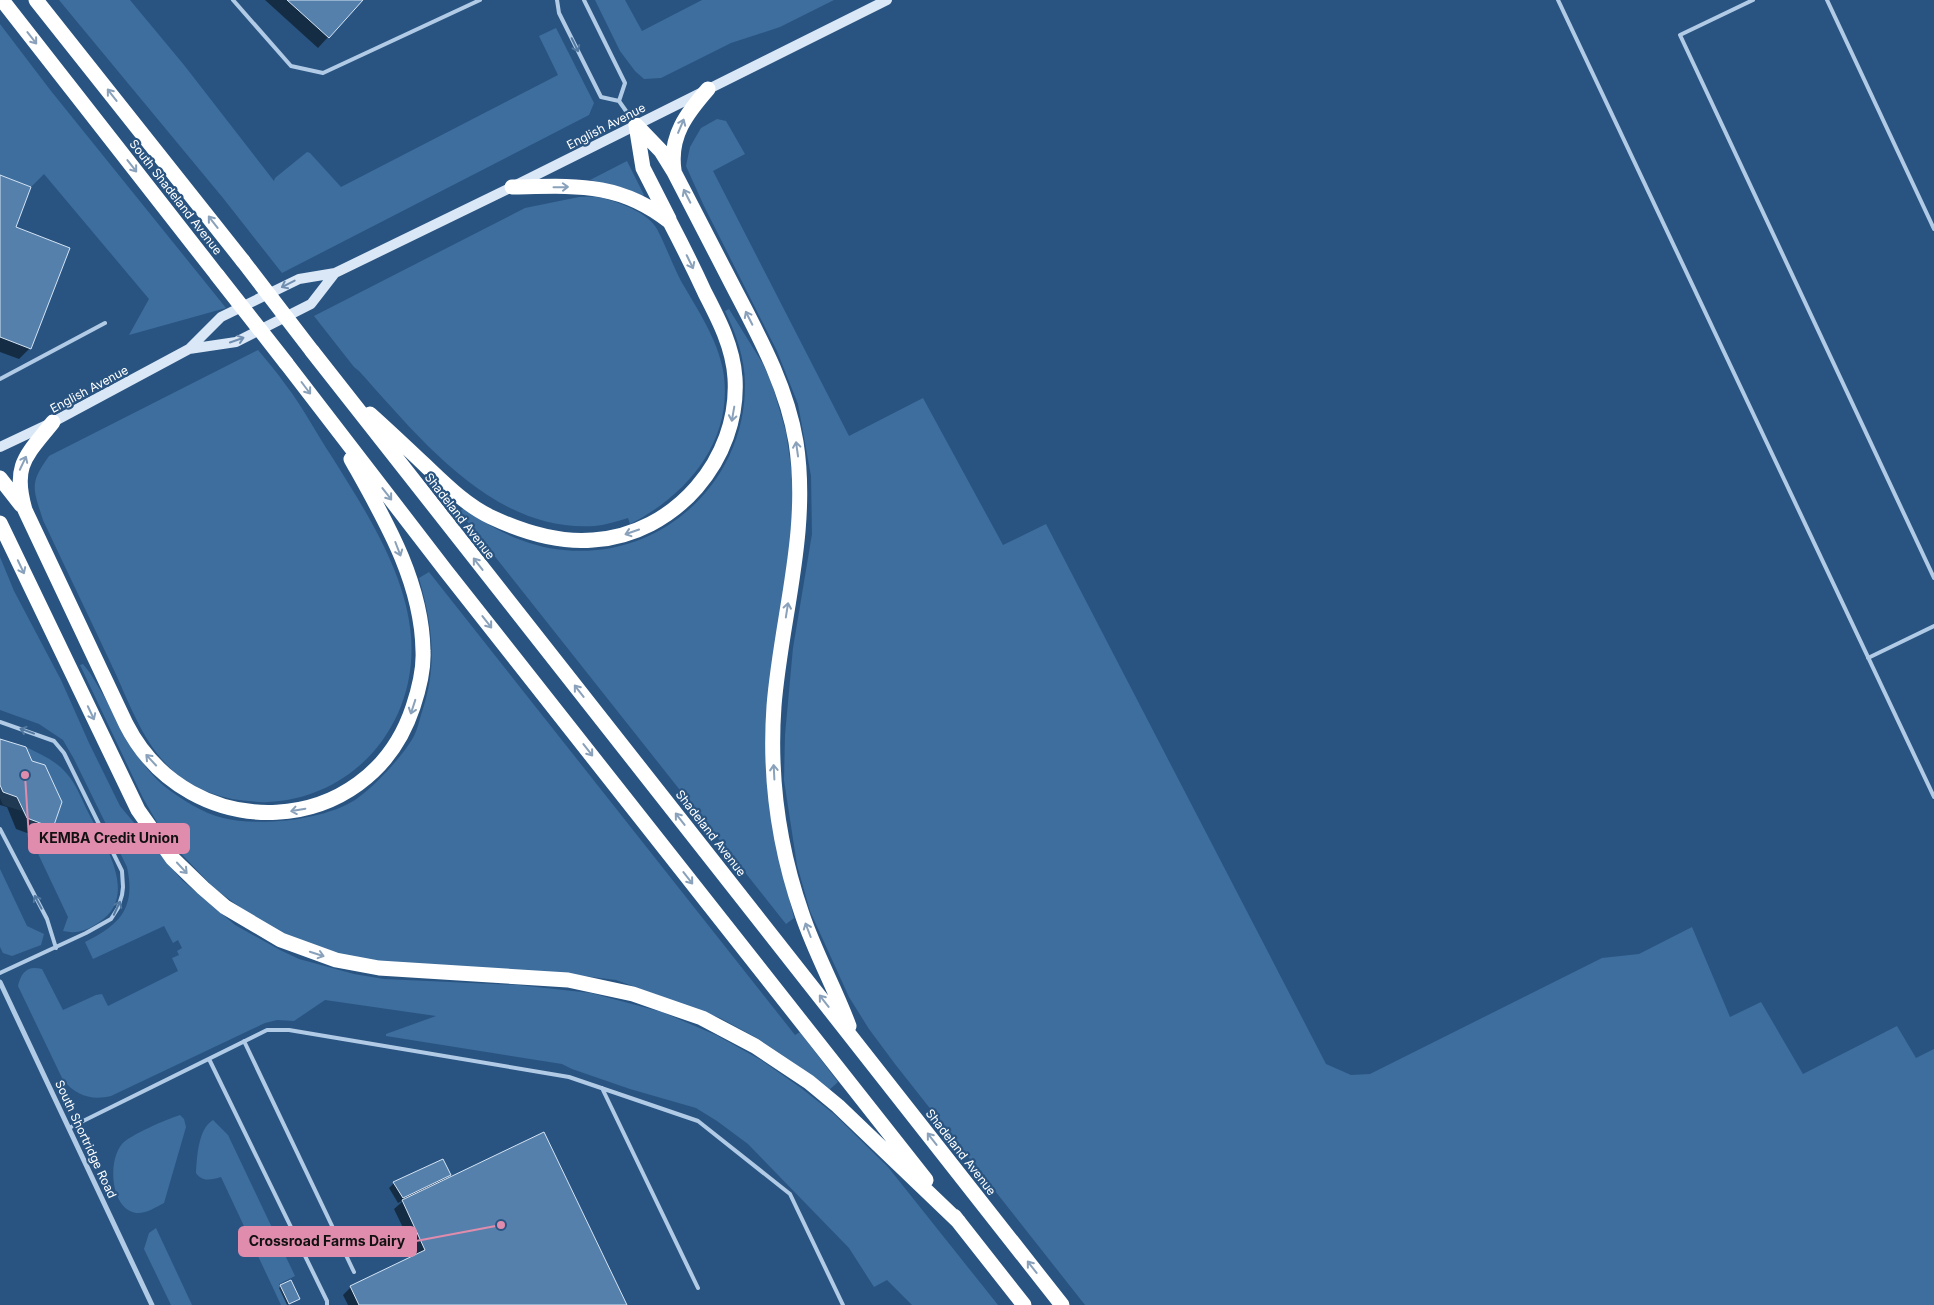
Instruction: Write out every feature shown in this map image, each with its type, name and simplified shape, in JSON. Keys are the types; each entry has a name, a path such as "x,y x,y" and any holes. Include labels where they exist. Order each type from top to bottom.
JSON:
{"highway":[{"name":"South Shadeland Avenue","path":"2,0 325,414"},
{"name":"South Shadeland Avenue","path":"36,0 243,260 334,381"},
{"path":"674,172 672,158 676,136 682,122 708,89"},
{"path":"636,124 660,150 674,172 772,363 785,398 795,440 800,484 800,513 774,706 775,787 783,845 798,901 813,942 854,1039"},
{"path":"334,381 454,492 471,505 500,521 540,535 574,541 607,539 626,534 650,524 683,502 699,485 716,462 730,428 735,399 734,370 726,335 643,168 636,124"},
{"path":"512,187 575,186 597,188 639,201 658,212 670,222"},
{"name":"Shadeland Avenue","path":"334,381 1062,1305"},
{"path":"53,422 25,458 20,470 19,490 25,510 126,724 151,761 185,789 205,800 233,809 270,814 286,813 318,806 343,794 368,777 397,743 410,717 419,690 423,650 421,626 416,604 394,539 325,414"},
{"path":"325,414 1024,1305"},
{"path":"0,478 25,510"},
{"path":"0,524 138,810 172,858 202,888 225,907 281,940 336,960 386,968 568,980 633,994 702,1018 755,1046 809,1082 838,1106 959,1222"}],"street":[{"name":"English Avenue","path":"0,448 53,422 189,349 221,318 298,279 335,273 887,0"},
{"name":"English Avenue","path":"189,349 236,342 310,304 335,273"},
{"name":"South Shortridge Road","path":"0,982 152,1305"}],"lane":[{"path":"233,0 291,66 324,74 480,0"},
{"path":"557,0 559,13 601,97 619,101 636,124"},
{"path":"584,0 625,82 619,101"},
{"path":"1558,0 1934,797"},
{"path":"1753,0 1680,35 1934,578"},
{"path":"1827,0 1934,230"},
{"path":"0,379 105,323"},
{"path":"1868,658 1934,626"},
{"path":"0,722 54,741 64,753 122,871 123,887 118,908 111,919 79,937 0,973"},
{"path":"0,829 47,919 56,948"},
{"path":"69,1128 267,1030 289,1030 569,1077 698,1122 790,1194 843,1305"},
{"path":"244,1042 354,1272"},
{"path":"209,1059 327,1301 327,1305"},
{"path":"602,1088 698,1288"}],"shaded area":[{"path":"59,0 130,0 184,65 274,181 275,178 307,152 341,187 558,75 539,36 556,28 594,103 589,115 282,273 223,198"},
{"path":"595,0 625,0 642,31 702,0 834,0 780,27 731,43 661,78 644,79 635,71 620,51"},
{"path":"0,24 51,91 226,308 129,335 149,299 44,174 31,187 0,175"},
{"path":"717,119 726,121 745,154 713,171 849,436 923,398 1003,545 1046,524 1326,1064 1351,1075 1370,1074 1602,958 1639,954 1692,927 1730,1017 1761,1002 1803,1074 1897,1026 1916,1058 1934,1049 1934,1305 1085,1305 869,1029 849,997 810,911 797,865 784,780 785,735 793,648 812,534 811,476 798,404 777,351 704,206 686,166 690,147 701,128"},
{"path":"627,161 643,196 624,188 590,180"},
{"path":"579,197 600,197 620,204 648,218 653,223 681,281 711,335 723,370 725,395 722,419 714,441 703,462 688,481 671,497 651,512 630,524 628,518 595,526 558,524 524,514 491,497 461,476 433,451 354,367 314,316 525,208"},
{"path":"729,309 763,364 772,384 786,432 793,481 794,514 774,656 786,885 794,918 786,924 459,511 465,508 489,525 518,539 537,545 564,550 600,550 634,542 665,527 692,507 714,482 731,452 742,419 745,375 739,346 725,311"},
{"path":"258,350 298,402 358,498 382,542 401,588 408,612 411,636 410,668 404,698 392,726 375,750 353,771 328,787 299,797 265,802 227,798 196,787 178,775 160,757 137,721 43,520 35,493 38,473 49,456"},
{"path":"0,557 14,591 61,680 120,806 182,880 235,925 299,959 354,974 384,979 518,985 591,993 662,1012 716,1035 761,1060 834,1114 888,1167 998,1305 912,1305 887,1280 874,1287 849,1248 748,1144 696,1108 630,1089 562,1064 386,1036 386,1034 436,1016 325,1000 294,1021 277,1020 265,1023 111,1096 90,1097 73,1090 63,1080 18,986 23,974 32,968 42,969 63,1010 102,994 108,1006 178,971 172,958 179,955 177,951 182,948 178,940 173,943 164,926 93,959 85,942 108,929 122,914 129,894 127,867 63,740 39,724 0,710"},
{"path":"429,572 795,1035 800,1032 838,1082 829,1090 757,1038 720,1018 616,980 559,973 371,961 325,951 287,936 248,913 215,889 166,838 143,798 80,665 83,664 90,673 147,769 177,796 207,813 238,821 272,822 326,813 355,800 370,788 396,761 415,734 426,697 432,663 428,613 419,578"},
{"path":"26,747 53,762 71,778 103,840 115,870 118,885 117,899 110,912 98,923 81,931 63,931 68,917 33,843 36,832 22,811 3,805 0,798 0,785 3,792 17,797 27,818 53,827 62,802 45,766 32,761"},
{"path":"0,869 27,926 44,934 41,945 12,956 3,953 0,947"},
{"path":"180,1115 184,1119 186,1127 164,1203 143,1212 136,1213 128,1210 121,1203 114,1184 114,1162 117,1152 126,1140"},
{"path":"213,1120 228,1135 295,1276 279,1284 288,1305 281,1305 221,1177 204,1179 196,1173 201,1137 208,1124"},
{"path":"156,1228 192,1305 171,1305 144,1249 149,1233"}],"building":[{"path":"287,0 363,0 329,38"},
{"path":"0,175 31,187 16,227 70,248 31,349 0,337"},
{"path":"0,739 26,747 32,761 45,765 62,802 53,828 27,818 17,797 3,792 0,785"},
{"path":"544,1132 627,1305 359,1305 350,1286 425,1250 402,1200"},
{"path":"443,1159 451,1175 403,1198 393,1182"},
{"path":"291,1280 300,1299 289,1304 280,1285"}],"place":[{"name":"KEMBA Credit Union","path":"25,775"},
{"name":"Crossroad Farms Dairy","path":"501,1225"}]}
